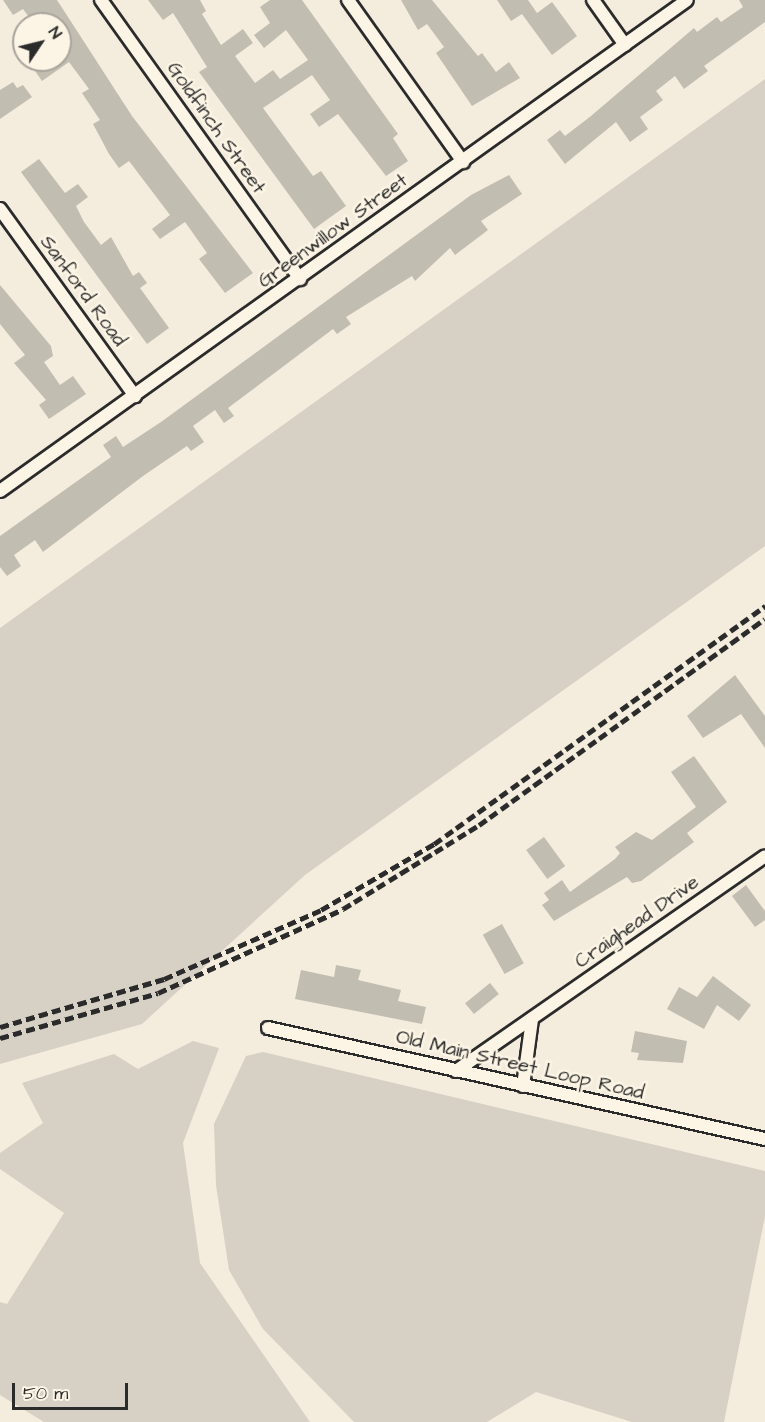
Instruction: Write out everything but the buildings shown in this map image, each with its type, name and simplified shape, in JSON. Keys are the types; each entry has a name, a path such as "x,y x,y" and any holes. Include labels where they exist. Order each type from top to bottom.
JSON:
{"street":[{"name":"Goldfinch Street","path":"101,0 300,279"},
{"path":"348,0 463,162"},
{"path":"593,0 626,45"},
{"name":"Greenwillow Street","path":"0,491 300,279 687,0"},
{"name":"Sanford Road","path":"0,209 135,396"},
{"name":"Craighead Drive","path":"456,1071 765,856"},
{"path":"523,1086 532,1019"},
{"name":"Old Main Street Loop Road","path":"267,1028 765,1139"}],"shaded area":[{"path":"765,79 765,546 305,875 142,1024 0,1064 0,628"},
{"path":"193,1041 219,1048 183,1143 200,1263 310,1422 44,1422 0,1395 0,1302 7,1304 64,1213 0,1169 0,1153 43,1123 22,1083 114,1054 138,1069"},
{"path":"263,1052 765,1171 765,1216 724,1422 632,1422 536,1392 487,1422 354,1422 263,1329 229,1270 216,1185 214,1124 246,1056"}],"railway":[{"path":"0,1027 164,979 321,910 434,844 765,606"},
{"path":"0,1038 158,993 343,909 479,825 765,619"}]}
